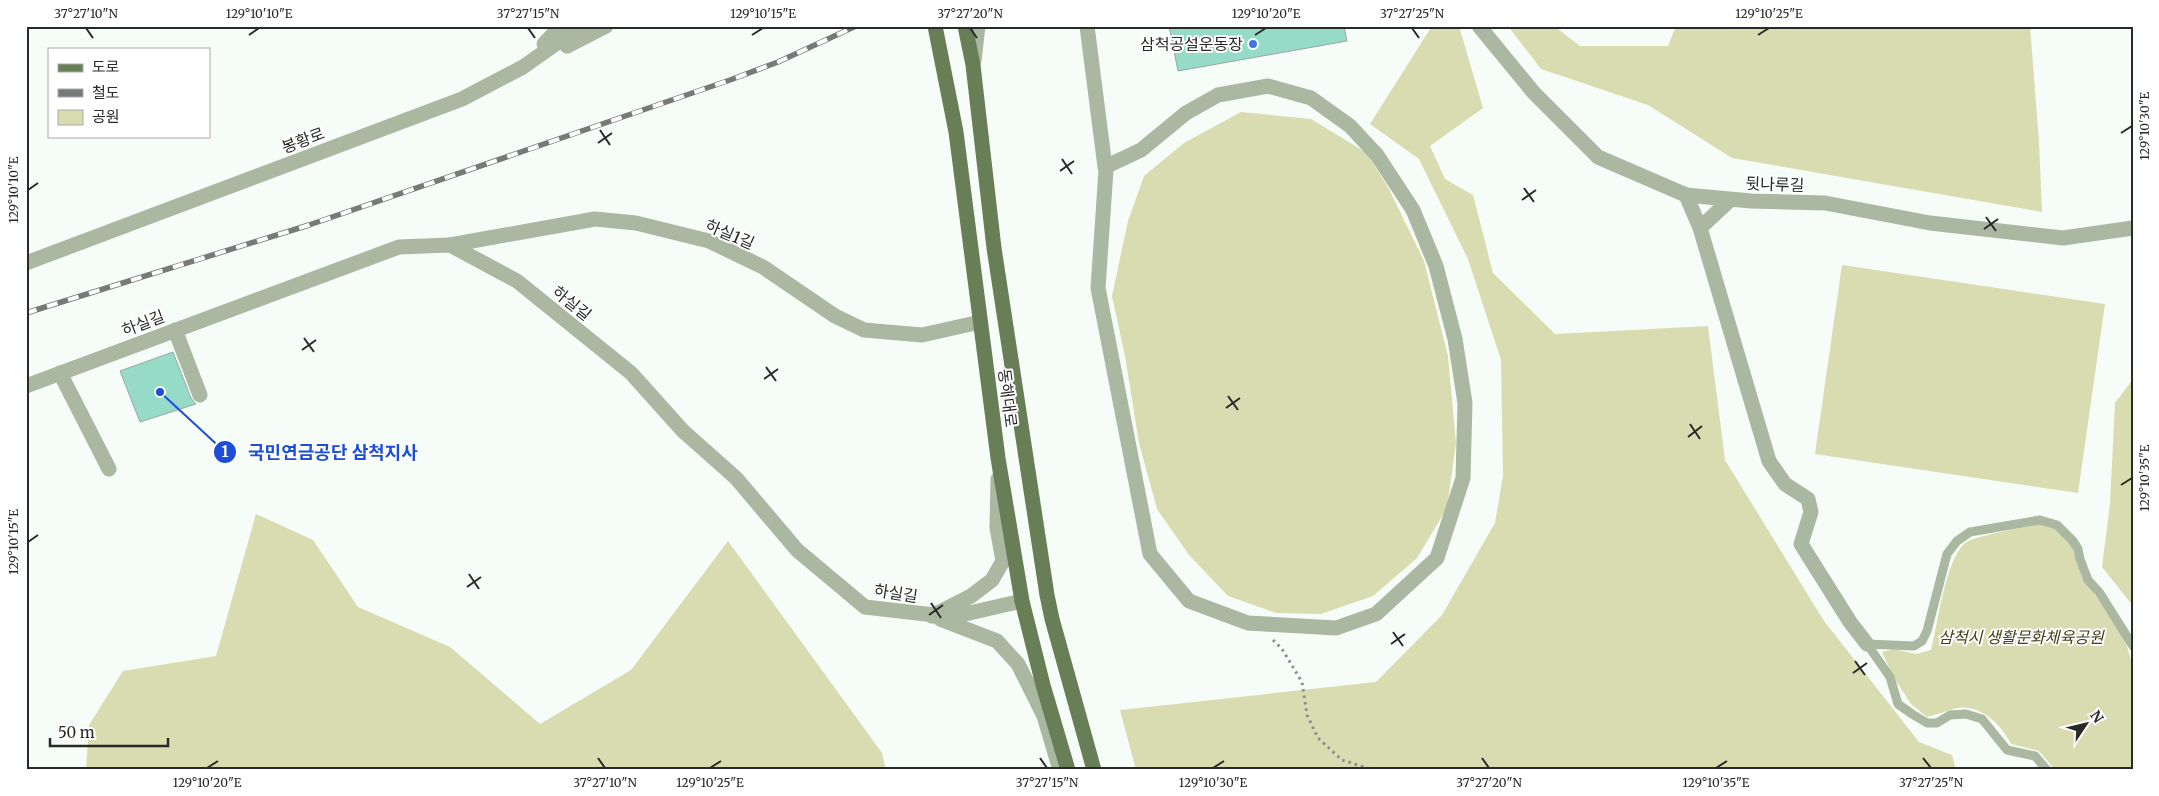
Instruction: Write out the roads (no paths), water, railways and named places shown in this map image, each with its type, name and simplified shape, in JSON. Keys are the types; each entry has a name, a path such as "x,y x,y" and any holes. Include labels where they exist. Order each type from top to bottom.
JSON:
{"main road":[{"name":"동해대로","path":"935,26 956,132 998,458 1022,602 1043,685 1068,770"},
{"name":"동해대로","path":"965,26 973,65 994,248 1047,595 1094,770"},
{"path":"1022,602 1047,595"}],"street":[{"path":"523,67 561,26"},
{"name":"봉황로","path":"26,263 462,100 523,67 581,26"},
{"path":"523,67 606,26"},
{"path":"973,65 978,26"},
{"path":"1087,26 1105,167 1098,288 1150,554 1189,601 1248,623 1336,628 1376,614 1437,558 1463,478 1465,404 1455,339 1436,266 1413,210 1377,156 1350,126 1311,98 1268,86 1218,95 1186,113 1141,150 1105,167"},
{"name":"뒷나루길","path":"1479,26 1534,93 1598,157 1686,195 1730,200 1825,203 1930,223 2063,238 2133,228"},
{"path":"1686,195 1700,228 1769,461 1785,484 1808,499 1811,512 1801,544 1850,622 1867,644"},
{"path":"1700,228 1730,200"},
{"name":"하실1길","path":"450,245 595,219 636,223 709,241 763,267 835,316 864,330 922,335 980,322"},
{"name":"하실길","path":"26,386 399,247 450,245 517,281 631,373 683,431 736,478 797,550 865,607 952,617 1022,602"},
{"path":"175,330 200,395"},
{"path":"60,373 109,469"},
{"path":"932,616 971,596 992,580 1003,561 997,528 998,458"},
{"path":"932,616 997,641 1018,664 1044,716 1060,770"}],"lane":[{"path":"1867,644 1914,646 1922,641 1927,631 1947,554 1956,541 1970,532 2040,520 2057,525 2073,541 2078,549 2088,580 2099,592 2133,646"},
{"path":"1867,644 1890,677 1898,704 1912,714 1927,723 1937,723 1950,715 1966,714 1982,719 2007,750 2035,756 2047,770"}],"railway":[{"path":"26,313 309,225 730,80 778,62 856,26"}],"place":[{"name":"삼척공설운동장","path":"1253,44"},
{"name":"국민연금공단 삼척지사","path":"160,392"}],"park label":[{"name":"삼척시 생활문화체육공원","path":"2021,637"}]}
